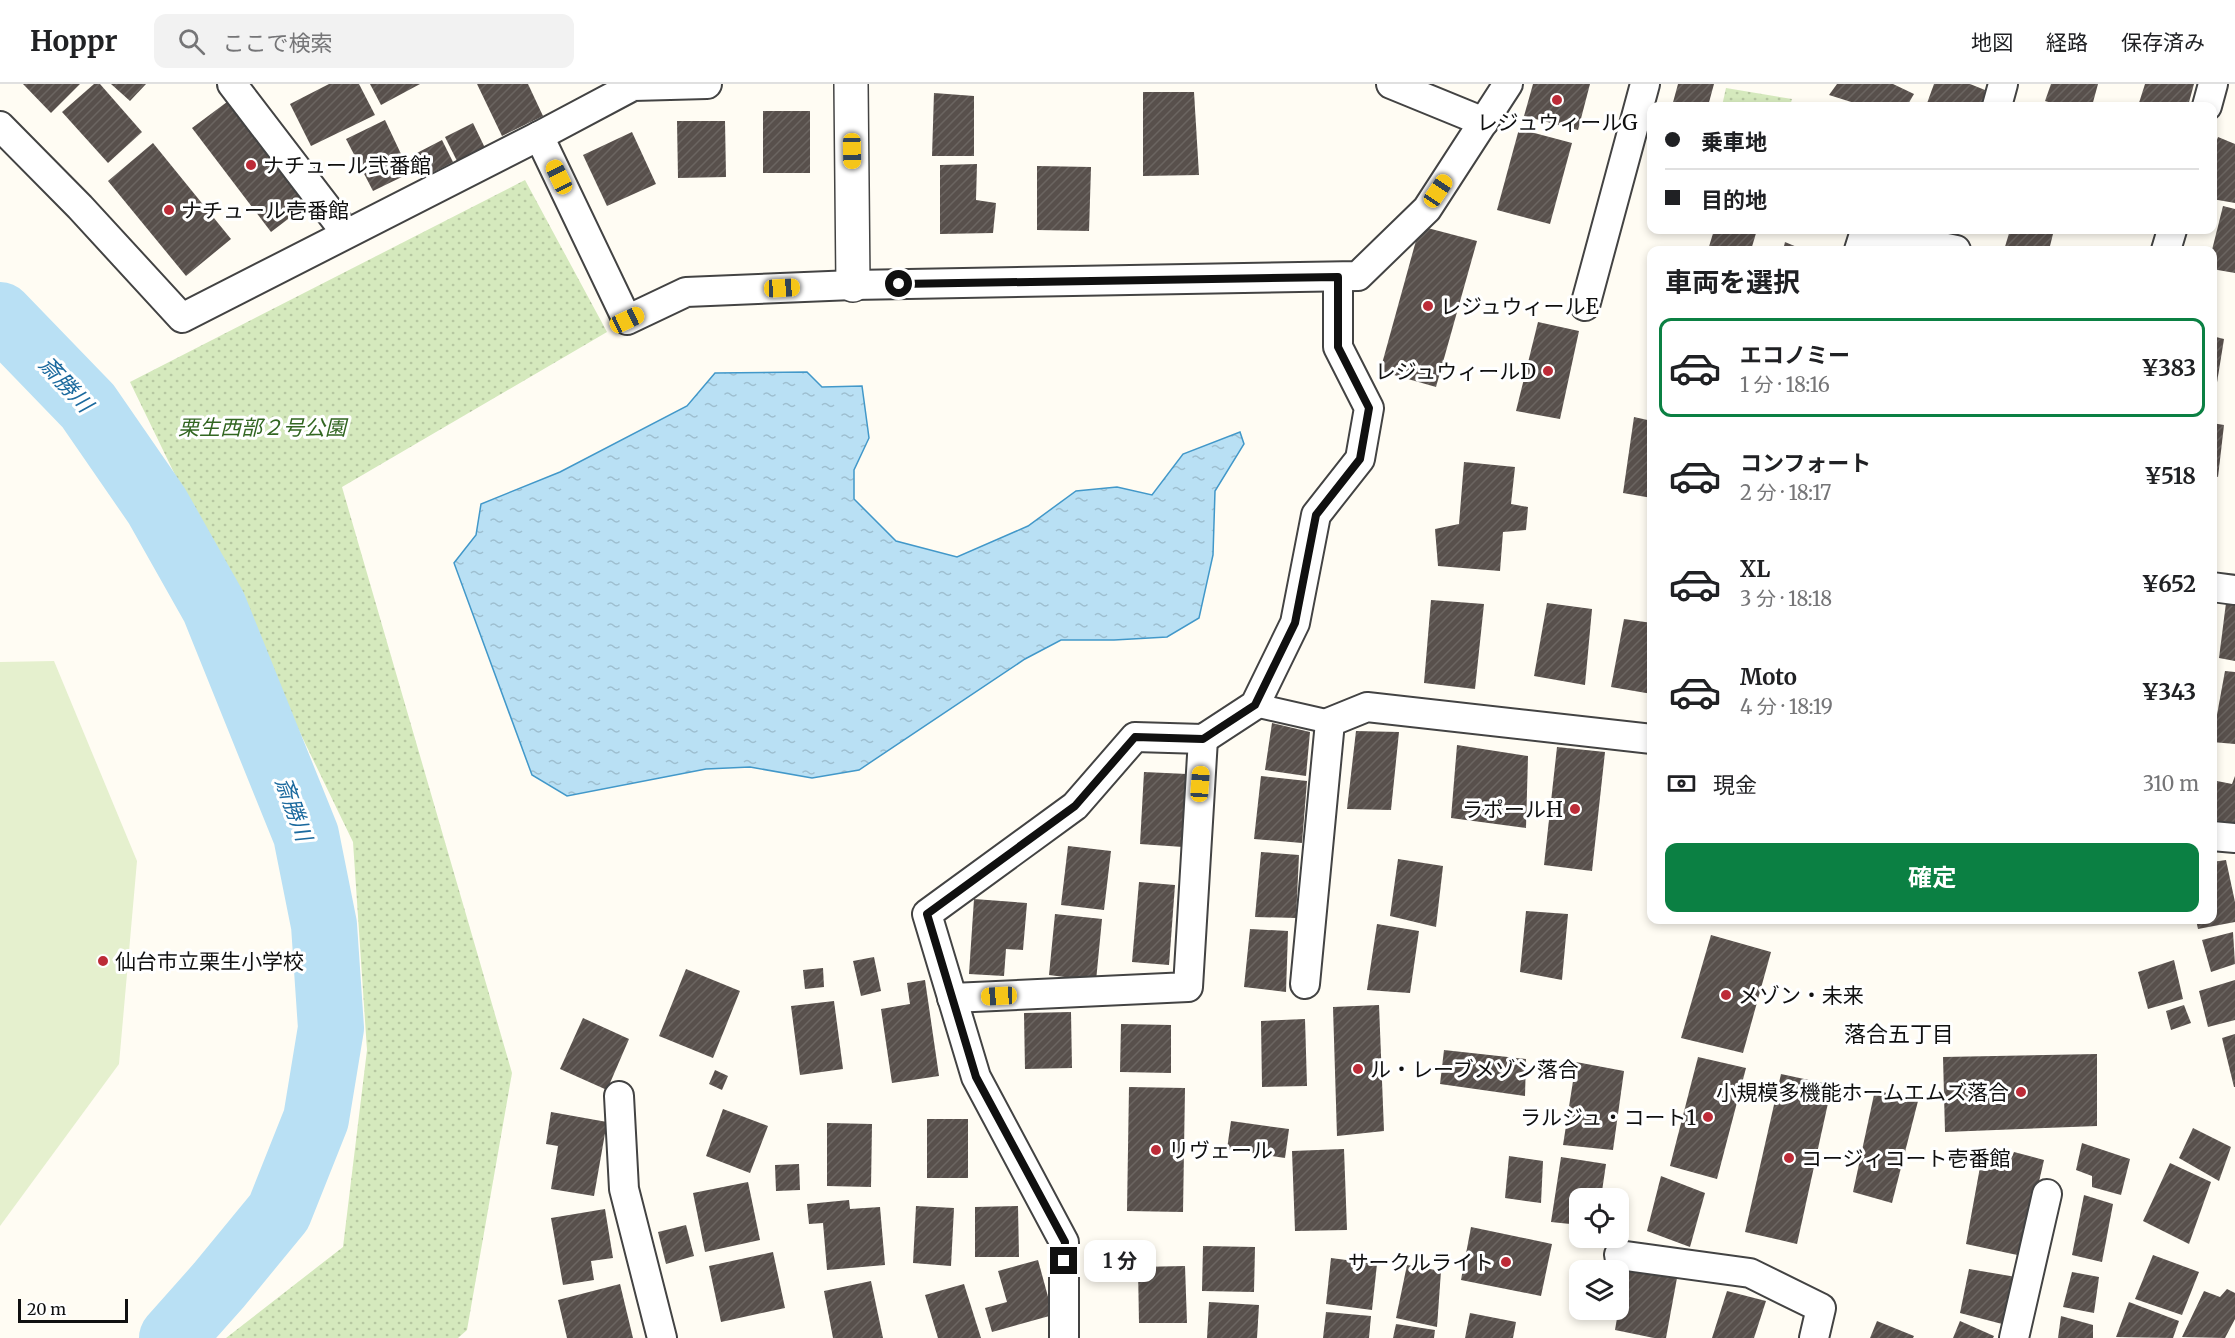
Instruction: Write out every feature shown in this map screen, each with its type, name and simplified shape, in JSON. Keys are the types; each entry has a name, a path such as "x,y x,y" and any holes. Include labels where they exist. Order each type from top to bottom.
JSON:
{"street":[{"path":"232,84 346,234"},
{"path":"0,126 80,207 182,318 633,86 707,84"},
{"path":"851,84 853,285"},
{"path":"1391,84 1484,122"},
{"path":"539,136 627,320 686,292 853,285 1358,276 1426,209 1508,84"},
{"path":"1586,306 1645,84"},
{"path":"1998,102 2003,84"},
{"path":"2208,102 2213,84"},
{"path":"1879,234 1937,246"},
{"path":"1064,1338 1065,1242 976,1077 927,914 1075,806 1135,737 1203,739 1255,705 1295,623 1316,515 1360,459 1369,408 1338,347 1338,277"},
{"path":"2217,588 2235,590"},
{"path":"1255,705 1330,722 1366,707 1647,738"},
{"path":"1305,984 1330,722"},
{"path":"952,998 1188,987 1203,739"},
{"path":"2217,836 2235,838"},
{"path":"619,1096 624,1189 662,1338"},
{"path":"2014,1338 2047,1194"},
{"path":"1619,1255 1750,1274 1821,1308 1814,1338"}],"green space":[{"path":"1726,88 1792,99 1791,102 1723,102"},
{"name":"栗生西部２号公園","path":"525,180 607,332 342,487 512,1073 467,1330 458,1338 226,1338 343,1247 367,1050 353,842 130,382"},
{"path":"54,661 137,861 119,1064 0,1226 0,662"}],"water":[{"path":"807,372 822,387 862,386 869,438 854,470 854,499 896,541 957,557 1028,526 1076,491 1117,487 1152,495 1183,454 1240,432 1244,444 1215,491 1213,555 1199,618 1167,637 1061,640 1025,659 859,770 812,778 750,767 706,769 567,796 532,775 454,563 476,535 481,504 560,472 687,406 715,373"}],"building":[{"path":"23,84 80,84 51,113"},
{"path":"94,84 100,84 142,132 108,163 62,112"},
{"path":"111,84 146,84 130,101"},
{"path":"329,84 359,84 375,115 311,146 290,104"},
{"path":"370,84 420,84 381,105"},
{"path":"477,84 528,84 543,116 502,136"},
{"name":"レジュウィールG","path":"1533,84 1590,84 1578,130 1524,116"},
{"path":"1678,84 1714,84 1709,102 1673,102"},
{"path":"1837,84 1893,84 1914,94 1909,102 1851,102 1829,95"},
{"path":"1934,84 1970,84 1985,90 1983,102 1927,102"},
{"path":"2051,84 2098,84 2093,102 2045,101"},
{"path":"2145,84 2194,84 2189,102 2139,102"},
{"path":"1143,92 1194,92 1199,175 1143,176"},
{"path":"934,93 974,96 974,156 932,156"},
{"name":"ナチュール弐番館","path":"231,99 309,203 271,232 192,128"},
{"path":"763,111 810,111 810,173 763,173"},
{"path":"385,120 410,173 373,191 346,139"},
{"path":"677,121 725,121 726,177 678,178"},
{"path":"473,123 485,148 457,161 445,137"},
{"path":"1519,129 1572,143 1550,224 1497,210"},
{"path":"632,132 656,184 607,206 583,155"},
{"path":"2218,137 2235,144 2235,203 2217,200"},
{"path":"442,140 453,162 426,176 415,154"},
{"name":"ナチュール壱番館","path":"153,143 231,239 186,276 108,181"},
{"path":"977,164 976,200 996,203 993,233 940,234 940,165"},
{"path":"1037,166 1091,167 1089,231 1037,230"},
{"path":"2223,206 2235,209 2235,273 2217,270 2217,246 2213,246"},
{"name":"レジュウィールE","path":"1420,226 1477,241 1436,387 1380,371"},
{"path":"1713,234 1756,234 1752,246 1709,246"},
{"path":"2009,234 2053,234 2050,246 2005,246"},
{"name":"レジュウィールD","path":"1538,322 1579,331 1560,419 1516,411"},
{"path":"2217,337 2224,339 2217,383"},
{"path":"1634,417 1647,420 1647,497 1623,493"},
{"path":"2217,424 2224,425 2217,477"},
{"path":"1464,462 1515,467 1511,504 1528,507 1526,530 1503,532 1500,571 1438,566 1435,529 1459,524"},
{"path":"2227,595 2235,597 2235,661 2219,658"},
{"path":"1431,600 1484,604 1475,689 1424,683"},
{"path":"1547,603 1592,609 1585,685 1534,676"},
{"path":"1624,619 1647,622 1647,693 1611,687"},
{"path":"2225,671 2235,672 2235,744 2217,742 2217,715"},
{"path":"1272,723 1310,732 1306,776 1265,770"},
{"path":"1356,731 1399,732 1391,810 1347,809"},
{"path":"1457,745 1528,756 1526,828 1451,818"},
{"name":"ラポールH","path":"1557,747 1605,752 1592,871 1544,865"},
{"path":"1144,772 1187,774 1183,847 1140,844"},
{"path":"1261,776 1307,781 1302,843 1254,839"},
{"path":"2235,776 2235,823 2217,821 2217,781 2232,784"},
{"path":"1068,846 1111,851 1104,910 1061,905"},
{"path":"1261,852 1299,855 1296,918 1255,917"},
{"path":"1398,859 1443,866 1436,927 1390,916"},
{"path":"2226,860 2235,902 2235,922 2198,929 2197,924 2217,924 2217,861"},
{"path":"1139,882 1175,885 1169,965 1132,962"},
{"path":"974,899 1027,903 1023,950 1006,949 1004,976 969,974"},
{"path":"1526,911 1568,914 1562,980 1520,972"},
{"path":"1055,914 1102,919 1096,981 1049,975"},
{"path":"1377,924 1419,931 1410,993 1367,990"},
{"path":"1250,929 1288,931 1286,992 1244,987"},
{"path":"2233,932 2235,964 2211,972 2202,940"},
{"name":"メゾン・未来","path":"1711,935 1771,952 1743,1053 1681,1038"},
{"path":"874,957 881,991 861,996 853,961"},
{"path":"2174,960 2183,999 2148,1009 2138,972"},
{"path":"823,968 824,987 805,989 803,970"},
{"path":"686,969 740,991 713,1058 659,1036"},
{"path":"925,980 939,1076 892,1083 881,1009 910,1004 907,983"},
{"path":"2235,980 2235,1020 2208,1027 2199,991"},
{"path":"834,1001 843,1069 800,1075 791,1006"},
{"name":"ル・レーブメゾン落合","path":"1379,1005 1384,1131 1337,1136 1333,1007"},
{"path":"2184,1005 2191,1023 2171,1030 2166,1011"},
{"path":"1071,1012 1072,1068 1025,1069 1024,1013"},
{"path":"583,1018 629,1039 607,1090 560,1069"},
{"path":"1305,1019 1307,1086 1262,1087 1261,1021"},
{"path":"1121,1024 1171,1025 1171,1073 1120,1072"},
{"path":"2235,1034 2235,1087 2234,1087 2222,1038"},
{"path":"1444,1050 1526,1059 1525,1096 1440,1084"},
{"name":"小規模多機能ホームエムズ落合","path":"2097,1054 2097,1126 1945,1132 1943,1057"},
{"name":"ラルジュ・コート1","path":"1698,1057 1746,1068 1717,1179 1670,1166"},
{"path":"1576,1062 1624,1071 1613,1150 1563,1145"},
{"path":"715,1070 728,1076 722,1090 709,1084"},
{"name":"コージィコート壱番館","path":"1781,1074 1832,1085 1797,1244 1745,1232"},
{"name":"リヴェール","path":"1129,1087 1185,1088 1183,1212 1127,1211"},
{"path":"1875,1090 1918,1101 1892,1203 1853,1192"},
{"path":"723,1109 768,1126 750,1173 706,1156"},
{"path":"551,1112 607,1122 594,1196 551,1189 558,1146 546,1144"},
{"path":"927,1119 968,1119 968,1178 927,1178"},
{"path":"1231,1121 1289,1129 1285,1158 1227,1149"},
{"path":"827,1123 872,1124 871,1187 827,1186"},
{"path":"2193,1128 2231,1147 2219,1181 2179,1158"},
{"path":"2082,1143 2130,1159 2121,1195 2092,1187 2092,1176 2076,1170"},
{"path":"1344,1149 1347,1230 1295,1231 1292,1151"},
{"path":"2014,1152 2044,1160 2022,1256 1966,1244 1980,1167 2007,1169"},
{"path":"1509,1156 1543,1161 1541,1203 1505,1198"},
{"path":"1561,1157 1606,1164 1602,1188 1569,1188 1569,1224 1551,1222"},
{"path":"2170,1163 2211,1182 2189,1244 2143,1221"},
{"path":"799,1164 800,1190 776,1191 775,1165"},
{"path":"1661,1176 1705,1193 1690,1247 1647,1231"},
{"path":"748,1182 760,1240 705,1252 693,1193"},
{"path":"2084,1195 2113,1204 2102,1262 2072,1255"},
{"path":"849,1200 850,1209 880,1207 885,1265 827,1270 823,1223 809,1224 807,1204"},
{"path":"916,1206 954,1208 951,1266 913,1263"},
{"path":"1018,1206 1019,1257 975,1257 975,1207"},
{"path":"605,1209 613,1258 591,1261 594,1280 563,1285 551,1218"},
{"path":"686,1225 694,1256 666,1264 658,1232"},
{"name":"サークルライト","path":"1471,1227 1552,1244 1541,1296 1461,1280"},
{"path":"1203,1246 1255,1247 1254,1292 1202,1291"},
{"path":"773,1252 785,1308 721,1322 709,1266"},
{"path":"2153,1255 2199,1272 2182,1315 2135,1299"},
{"path":"1331,1258 1377,1264 1372,1310 1326,1304"},
{"path":"1038,1260 1053,1315 992,1332 985,1308 1007,1302 998,1271"},
{"path":"1407,1265 1441,1271 1437,1327 1396,1318"},
{"path":"1185,1266 1187,1323 1139,1323 1138,1267"},
{"path":"1969,1269 2016,1277 2006,1325 1960,1313"},
{"path":"1629,1271 1677,1278 1666,1338 1654,1338 1615,1330 1617,1320 1629,1320"},
{"path":"2072,1272 2099,1277 2094,1313 2063,1307"},
{"path":"871,1281 883,1338 833,1338 824,1291"},
{"path":"620,1284 633,1338 567,1338 558,1300"},
{"path":"964,1284 981,1338 938,1338 925,1295"},
{"path":"2227,1289 2235,1293 2235,1319 2225,1338 2182,1337 2204,1291 2220,1297"},
{"path":"1727,1291 1766,1301 1754,1338 1712,1338"},
{"path":"1209,1302 1259,1305 1257,1338 1207,1338"},
{"path":"2129,1302 2179,1321 2173,1338 2116,1337"},
{"path":"1326,1312 1371,1316 1369,1338 1323,1338"},
{"path":"1470,1313 1516,1322 1513,1338 1465,1338"},
{"path":"2061,1316 2093,1325 2093,1338 2058,1338"},
{"path":"1877,1321 1914,1336 1913,1338 1870,1338"},
{"path":"1960,1321 1994,1336 1993,1338 1953,1338"},
{"path":"1396,1324 1435,1330 1434,1338 1393,1338"}],"waterway":[{"name":"斎勝川","path":"0,315 88,406 157,506 214,607 306,835 324,925 331,1028 316,1119 279,1212 172,1338"}],"place":[{"name":"レジュウィールG","path":"1557,100"},
{"name":"ナチュール弐番館","path":"251,165"},
{"name":"ナチュール壱番館","path":"169,210"},
{"name":"レジュウィールE","path":"1428,306"},
{"name":"レジュウィールD","path":"1548,371"},
{"name":"ラポールH","path":"1575,809"},
{"name":"仙台市立栗生小学校","path":"103,961"},
{"name":"メゾン・未来","path":"1726,995"},
{"name":"ル・レーブメゾン落合","path":"1358,1069"},
{"name":"小規模多機能ホームエムズ落合","path":"2021,1092"},
{"name":"ラルジュ・コート1","path":"1708,1117"},
{"name":"リヴェール","path":"1156,1150"},
{"name":"コージィコート壱番館","path":"1789,1158"},
{"name":"サークルライト","path":"1506,1262"}],"district":[{"name":"落合五丁目","path":"1899,1034"}],"route":[{"path":"899,284 1338,277 1338,347 1369,408 1360,459 1316,515 1295,623 1255,705 1203,739 1135,737 1075,806 927,914 976,1077 1065,1242 1064,1261"}]}
